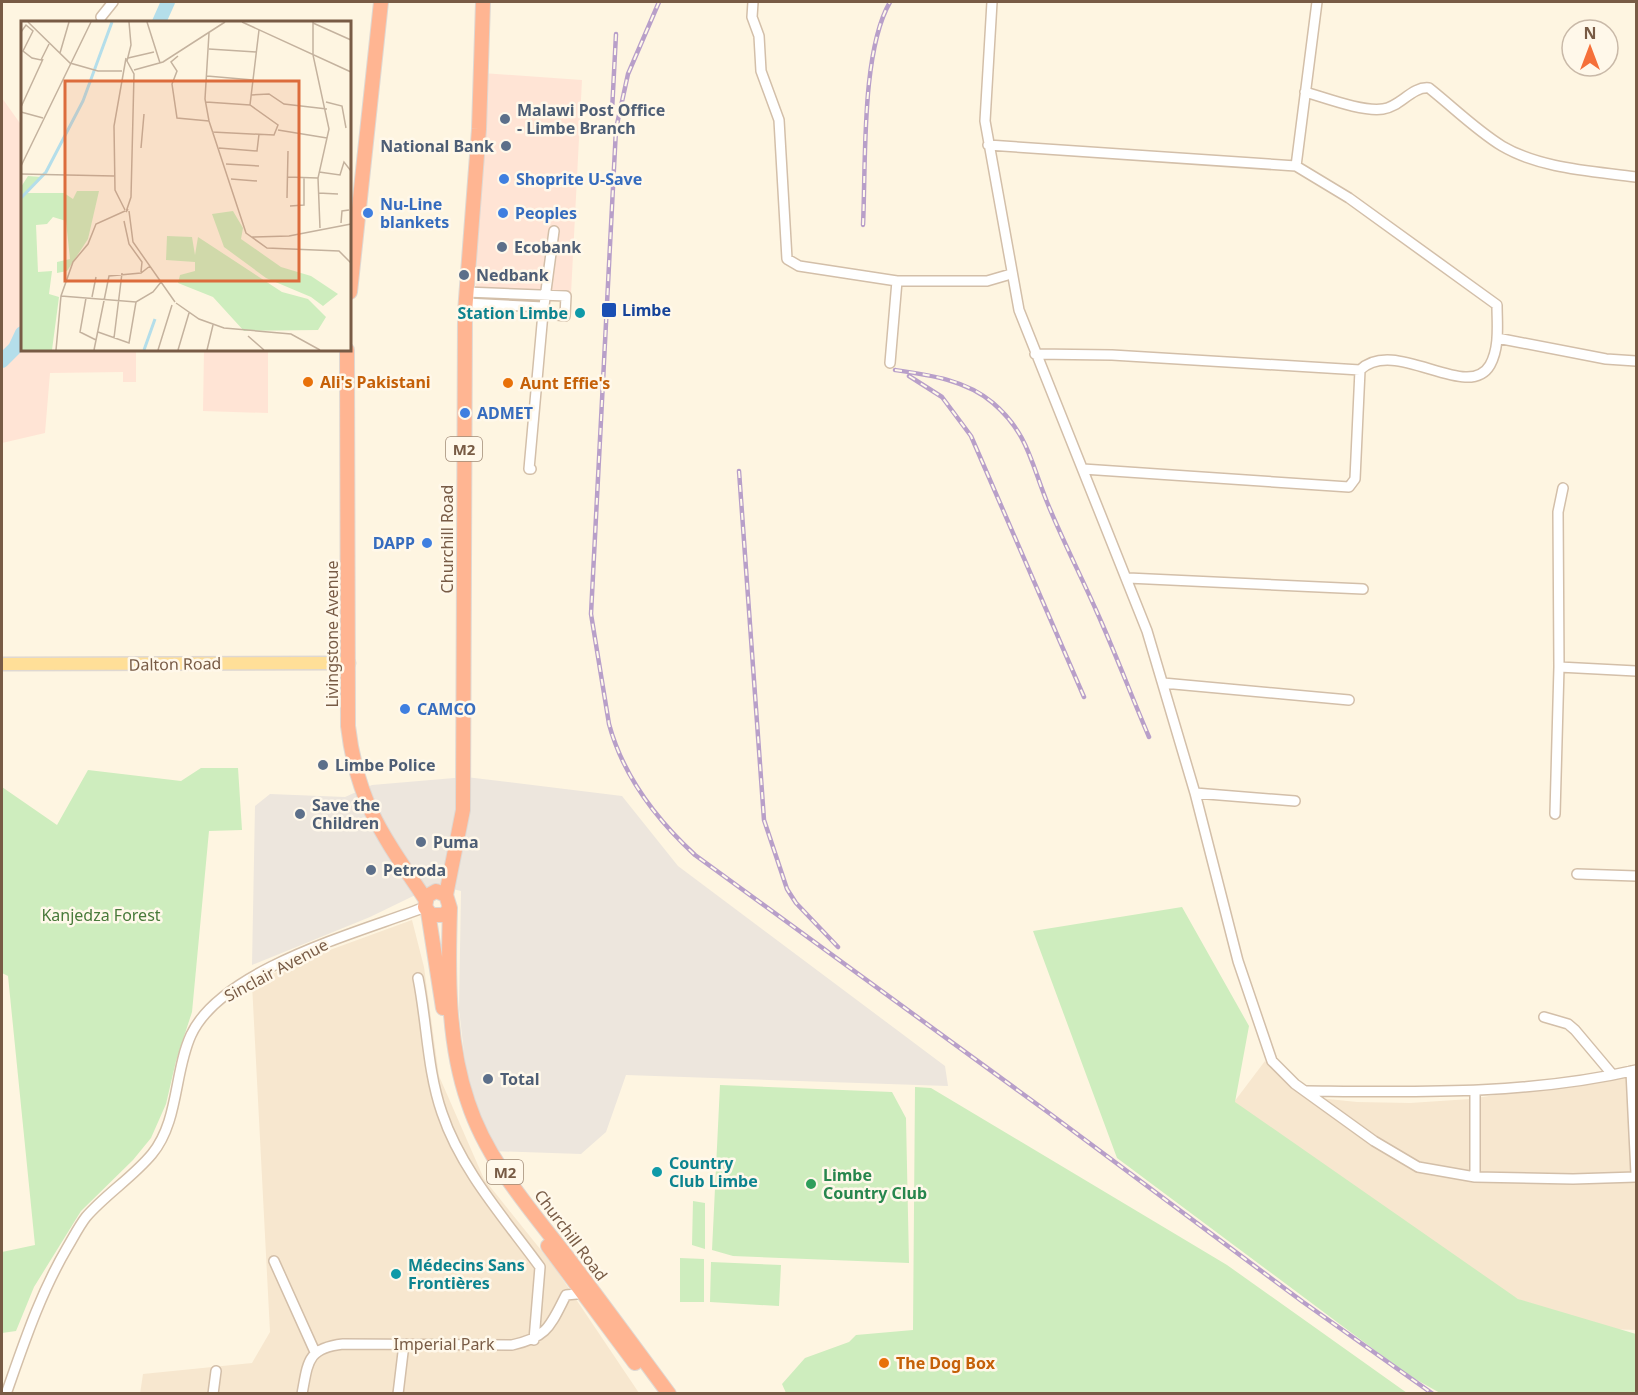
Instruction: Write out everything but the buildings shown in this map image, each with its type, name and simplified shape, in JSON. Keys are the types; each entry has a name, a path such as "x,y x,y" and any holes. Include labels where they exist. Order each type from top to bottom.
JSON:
{"highway":[{"path":"351,283 381,2"},
{"name":"Churchill Road","path":"483,2 479,129 466,297 463,810 448,901 450,1003 456,1052 468,1102 491,1152 658,1394"},
{"name":"Livingstone Avenue","path":"347,351 348,726 359,784 375,820 426,906"},
{"path":"436,891 448,901 440,917 426,906 436,891"},
{"name":"Churchill Road","path":"426,906 452,1063 461,1103 471,1130 484,1155 588,1293 669,1394"}],"main road":[{"name":"Dalton Road","path":"2,664 349,663"}],"street":[{"path":"101,17 113,2"},
{"path":"753,2 752,16 759,36 761,71 779,120 787,259 800,266 897,281 987,281 1011,274"},
{"path":"992,2 985,121 1019,310 1128,578 1163,683 1195,793 1238,961 1265,1045 1281,1073 1401,1158 1439,1172 1475,1177 1573,1179 1636,1175 1634,1071 1572,1082 1475,1091 1307,1091"},
{"path":"1296,166 1317,2"},
{"path":"1305,92 1370,109 1384,109 1419,89 1429,88 1501,145 1516,153 1537,161 1636,177"},
{"path":"988,145 1296,166 1349,198 1497,305 1497,338 1490,364 1485,371 1473,377 1459,378 1400,361 1377,359 1360,370 1112,355 1035,354"},
{"path":"531,468 528,468 543,310 554,231"},
{"path":"890,363 897,281"},
{"path":"509,293 566,297 565,316 466,297 509,293"},
{"path":"508,305 509,293"},
{"path":"1497,338 1606,359 1636,361"},
{"path":"1083,469 1349,487 1355,479 1360,370"},
{"path":"1555,814 1559,667 1558,512 1563,488"},
{"path":"1128,578 1363,589"},
{"path":"1559,667 1636,671"},
{"path":"1163,683 1349,700"},
{"path":"1195,793 1295,801"},
{"path":"1576,874 1636,876"},
{"name":"Sinclair Avenue","path":"6,1394 37,1307 85,1218 151,1155 163,1137 182,1056 192,1032 219,1000 244,983 315,948 361,928 426,906"},
{"path":"418,978 426,1016 430,1060 444,1120 479,1184 540,1267 534,1340"},
{"path":"1544,1017 1568,1024 1612,1074"},
{"path":"1475,1091 1475,1177"},
{"path":"274,1261 315,1352 309,1360 302,1394"},
{"path":"534,1340 552,1324 566,1295 588,1293"},
{"name":"Imperial Park","path":"315,1352 343,1344 512,1345 534,1340"},
{"path":"398,1394 404,1344"},
{"path":"213,1394 216,1371"}],"shaded area":[{"path":"482,73 582,80 571,294 476,290"},
{"path":"2,98 21,125 21,351 136,351 136,382 123,382 123,372 50,373 45,433 2,443"},
{"path":"204,351 268,351 268,413 203,411"},
{"path":"466,777 622,796 678,866 945,1066 948,1086 626,1075 606,1132 581,1154 491,1151 466,1070 459,1009 461,891 436,885 370,917 252,965 255,806 270,794 345,797 372,785"},
{"path":"412,920 424,967 439,1076 484,1179 553,1265 639,1393 140,1394 143,1374 252,1363 270,1332 252,984 297,962"},
{"path":"1265,1061 1309,1097 1357,1102 1410,1103 1470,1099 1636,1073 1636,1330 1576,1328 1474,1277 1234,1102"}],"green space":[{"name":"Kanjedza Forest","path":"201,768 238,768 242,830 209,831 192,1012 176,1061 166,1104 151,1138 133,1160 81,1211 34,1287 16,1331 2,1333 2,1252 35,1245 8,976 2,973 2,787 57,825 88,770 181,781"},
{"path":"1182,907 1249,1026 1235,1102 1518,1299 1636,1334 1636,1393 1440,1393 1408,1375 1117,1158 1033,931"},
{"name":"Limbe Country Club","path":"720,1085 892,1092 906,1118 909,1263 733,1256 712,1250"},
{"path":"915,1087 931,1088 1227,1265 1407,1393 786,1393 782,1384 805,1358 849,1342 856,1335 913,1330"},
{"path":"693,1201 705,1203 705,1249 692,1245"},
{"path":"680,1258 704,1259 704,1302 680,1302"},
{"path":"711,1262 781,1265 779,1306 710,1302"}],"waterway":[{"path":"159,21 168,2"},
{"path":"2,361 15,348 21,335"}],"railway":[{"path":"659,2 628,74 616,129 591,614 609,724 632,779 667,827 695,855 1049,1113 1303,1302 1433,1394"},
{"path":"863,225 865,141 870,78 874,49 890,2"},
{"path":"612,111 616,34"},
{"path":"895,370 947,380 971,389 993,403 1014,426 1027,449 1053,516 1103,626 1149,737"},
{"path":"909,376 942,397 971,436 1084,697"},
{"path":"739,471 764,820 787,889 796,903 838,947"}],"place":[{"name":"Malawi Post Office - Limbe Branch","path":"505,119"},
{"name":"National Bank","path":"506,146"},
{"name":"Shoprite U-Save","path":"504,179"},
{"name":"Nu-Line blankets","path":"368,213"},
{"name":"Peoples","path":"503,213"},
{"name":"Ecobank","path":"502,247"},
{"name":"Nedbank","path":"464,275"},
{"name":"Limbe","path":"609,310"},
{"name":"Station Limbe","path":"580,313"},
{"name":"Ali's Pakistani","path":"308,382"},
{"name":"Aunt Effie's","path":"508,383"},
{"name":"ADMET","path":"465,413"},
{"name":"DAPP","path":"427,543"},
{"name":"CAMCO","path":"405,709"},
{"name":"Limbe Police","path":"323,765"},
{"name":"Save the Children","path":"300,814"},
{"name":"Puma","path":"421,842"},
{"name":"Petroda","path":"371,870"},
{"name":"Total","path":"488,1079"},
{"name":"Country Club Limbe","path":"657,1172"},
{"name":"Limbe Country Club","path":"811,1184"},
{"name":"Médecins Sans Frontières","path":"396,1274"},
{"name":"The Dog Box","path":"884,1363"}]}
